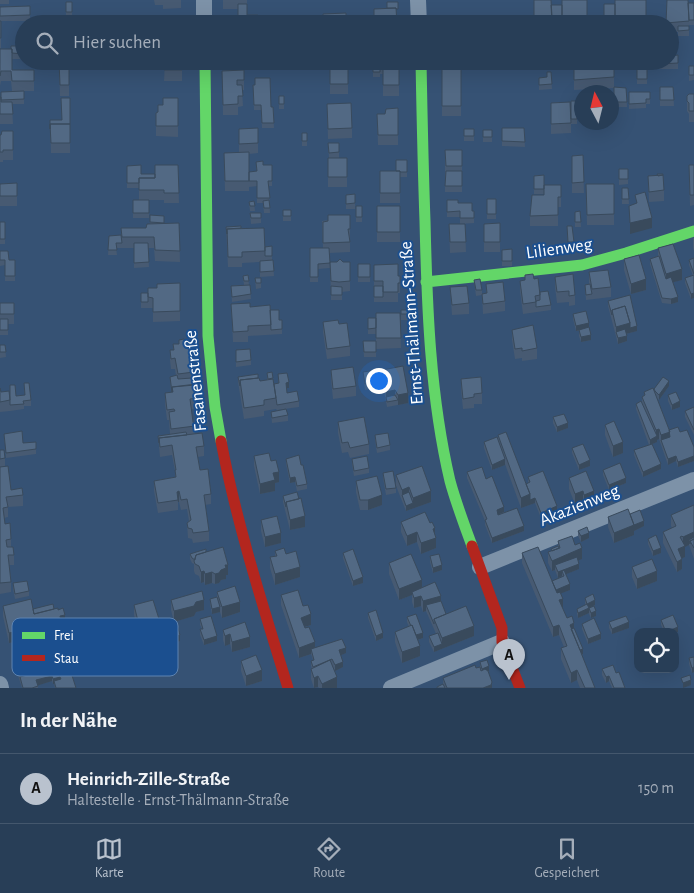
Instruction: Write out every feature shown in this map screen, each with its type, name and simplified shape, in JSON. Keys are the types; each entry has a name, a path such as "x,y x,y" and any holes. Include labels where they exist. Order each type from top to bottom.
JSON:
{"street":[{"path":"204,0 204,15"},
{"path":"418,0 419,15"},
{"name":"Fasanenstraße","path":"205,70 208,336 216,407 228,476 250,564 288,688"},
{"name":"Ernst-Thälmann-Straße","path":"421,70 426,282 431,364 437,410 450,480 458,509 502,628 502,642 520,688"},
{"name":"Lilienweg","path":"426,282 582,265 694,231"},
{"name":"Akazienweg","path":"480,567 694,480"},
{"path":"391,688 502,642"},
{"path":"0,684 1,688"}],"building":[{"path":"534,0 551,0 552,15 534,15"},
{"path":"562,0 587,0 587,15 562,15"},
{"path":"615,0 646,0 646,15 615,15"},
{"path":"667,0 688,0 689,21 679,22 679,15 666,15"},
{"path":"66,2 72,2 72,12 66,12"},
{"path":"387,2 398,2 398,9 387,8"},
{"path":"688,3 694,3 694,20 689,20"},
{"path":"238,4 247,4 247,15 238,15"},
{"path":"604,4 615,4 615,15 604,15"},
{"path":"551,5 562,5 562,15 552,15"},
{"path":"30,6 30,15 0,16 0,7"},
{"path":"396,8 396,15 374,15 374,9"},
{"path":"346,13 346,15 323,15"},
{"path":"1,21 1,38 0,38"},
{"path":"679,26 689,26 689,30 679,31"},
{"path":"11,46 15,46 15,53 12,53"},
{"path":"0,49 12,49 12,70 34,70 34,81 12,81 11,71 1,71 0,76"},
{"path":"689,66 694,66 694,75 689,75"},
{"path":"59,70 69,70 69,85 60,85"},
{"path":"244,70 244,80 237,80 237,85 242,85 243,96 238,96 238,104 223,105 222,71"},
{"path":"330,70 348,70 348,84 330,84"},
{"path":"383,70 399,70 399,85 383,85"},
{"path":"442,70 461,70 461,106 442,106"},
{"path":"574,70 614,70 614,77 574,80"},
{"path":"637,70 647,70 647,79 637,79"},
{"path":"547,72 551,72 552,84 539,85 539,78 547,77"},
{"path":"255,78 270,78 271,107 273,107 274,123 262,123 261,105 254,105 253,85 255,85"},
{"path":"619,87 626,88 627,102 619,102"},
{"path":"660,87 673,87 674,100 660,100"},
{"path":"24,91 24,99 1,100 1,92"},
{"path":"629,92 650,92 650,99 646,99 646,103 629,104"},
{"path":"694,94 694,111 689,111 687,96"},
{"path":"279,96 284,96 284,104 279,104"},
{"path":"0,97 1,102 12,102 13,114 0,114"},
{"path":"61,98 70,98 70,124 50,124 50,120 62,120"},
{"path":"163,98 178,98 178,126 156,126 158,105 163,105"},
{"path":"571,101 574,101 574,119 571,119"},
{"path":"570,102 571,123 551,124 551,103"},
{"path":"351,103 352,128 328,129 327,104"},
{"path":"398,108 398,135 378,135 377,114 385,114 386,109"},
{"path":"50,124 70,124 70,143 51,143"},
{"path":"258,128 258,143 239,144 239,129"},
{"path":"502,128 524,128 525,142 502,141"},
{"path":"464,129 474,129 474,136 464,136"},
{"path":"483,130 492,130 492,137 483,137"},
{"path":"2,131 13,131 13,150 3,150 3,152 0,152 0,135"},
{"path":"302,133 307,133 307,141 302,141"},
{"path":"328,143 339,143 339,152 329,153"},
{"path":"445,150 462,150 462,166 446,166"},
{"path":"249,152 249,181 225,181 224,153"},
{"path":"583,155 584,182 572,183 572,156"},
{"path":"328,158 347,158 347,177 328,177"},
{"path":"396,160 407,160 407,172 396,171"},
{"path":"263,161 263,165 272,165 272,181 268,181 270,198 257,198 257,181 249,181 249,172 257,171 256,162"},
{"path":"141,165 141,174 155,174 155,178 139,178 139,183 127,183 127,166"},
{"path":"155,165 178,165 179,193 164,193 164,190 139,190 139,178 155,178"},
{"path":"689,165 694,165 694,195 690,195"},
{"path":"619,169 628,169 628,179 619,179"},
{"path":"380,171 400,171 400,193 380,193"},
{"path":"446,171 462,171 462,186 445,186"},
{"path":"544,175 544,189 534,189 534,176"},
{"path":"663,175 664,190 649,192 648,176"},
{"path":"17,183 17,196 0,196 0,184"},
{"path":"586,184 614,184 614,214 587,215"},
{"path":"544,185 561,185 561,197 558,197 558,215 530,216 532,195 544,195"},
{"path":"622,188 628,188 629,199 622,199"},
{"path":"645,192 652,218 630,223 629,206 637,203 635,195"},
{"path":"355,194 355,203 346,204 346,195"},
{"path":"487,199 496,199 496,214 487,214"},
{"path":"133,200 149,200 149,213 133,213"},
{"path":"269,200 270,208 264,208 263,201"},
{"path":"447,200 458,200 458,203 472,203 474,218 460,218 460,211 447,212"},
{"path":"254,201 255,206 250,206 249,202"},
{"path":"356,206 362,206 362,217 356,217"},
{"path":"377,206 400,206 400,232 377,232"},
{"path":"283,210 291,210 291,216 283,216"},
{"path":"580,211 581,222 575,222 575,212"},
{"path":"250,213 261,213 261,218 251,218"},
{"path":"150,215 164,216 164,223 150,222"},
{"path":"328,215 350,215 350,229 348,229 350,242 323,243 323,222 328,221"},
{"path":"0,222 5,222 5,239 0,239"},
{"path":"179,223 180,251 155,250 154,237 122,237 121,228 146,228 147,224"},
{"path":"500,223 500,242 484,242 484,224"},
{"path":"449,224 465,224 466,242 450,242"},
{"path":"241,226 241,228 227,229 227,234 226,227"},
{"path":"567,226 572,226 574,242 568,242"},
{"path":"264,228 265,251 242,252 242,257 228,257 227,229"},
{"path":"121,235 122,243 116,243 117,250 108,250 109,236"},
{"path":"134,243 148,243 149,262 134,263"},
{"path":"673,244 682,269 666,274 658,248"},
{"path":"272,246 272,256 265,256 265,247"},
{"path":"310,248 329,248 330,263 318,264 318,277 310,277"},
{"path":"512,249 512,261 502,261 502,250"},
{"path":"0,251 8,251 9,260 15,260 15,276 5,276 5,260 0,260"},
{"path":"639,255 646,279 631,284 624,259"},
{"path":"659,256 666,279 671,277 678,297 671,299 662,298 650,259"},
{"path":"694,258 694,274 689,260"},
{"path":"340,259 343,262 350,262 350,281 331,281 330,262 337,262"},
{"path":"273,260 274,271 260,272 260,261"},
{"path":"358,264 370,264 370,277 358,277"},
{"path":"398,264 400,283 398,283 398,292 383,292 383,281 374,281 374,265"},
{"path":"608,270 611,287 592,289 589,272"},
{"path":"533,274 534,279 538,278 540,295 535,296 536,302 523,304 520,281 525,280 525,275"},
{"path":"573,274 575,295 569,296 569,291 557,292 555,277"},
{"path":"248,275 249,281 244,281 243,276"},
{"path":"694,275 694,293 691,294 685,278"},
{"path":"255,278 261,278 261,283 256,283"},
{"path":"480,279 482,290 476,290 474,280"},
{"path":"503,282 505,301 483,304 482,294 487,293 486,284"},
{"path":"180,283 180,311 153,312 153,298 148,297 148,288 157,288 157,284"},
{"path":"590,284 592,294 586,295 585,285"},
{"path":"250,285 251,294 232,297 231,286"},
{"path":"331,286 342,287 342,295 331,295"},
{"path":"374,286 383,286 383,297 374,297"},
{"path":"467,286 469,303 452,305 450,287"},
{"path":"548,291 551,305 536,307 536,301 540,300 540,292"},
{"path":"141,293 148,293 148,302 141,302"},
{"path":"630,295 637,326 630,328 625,306 612,310 612,315 608,301"},
{"path":"0,303 14,303 14,314 0,314"},
{"path":"250,303 250,307 270,305 271,325 248,326 248,331 233,332 231,304"},
{"path":"625,306 630,323 616,327 612,310"},
{"path":"270,310 279,310 279,320 282,320 282,329 271,330"},
{"path":"401,310 409,310 409,314 401,314"},
{"path":"586,311 589,323 576,326 573,314"},
{"path":"376,313 400,313 401,338 376,338"},
{"path":"368,318 376,318 376,328 368,329"},
{"path":"0,319 8,319 8,330 0,330"},
{"path":"338,320 339,324 347,323 350,346 327,349 323,322"},
{"path":"533,325 537,348 522,351 522,348 515,349 512,330"},
{"path":"589,327 591,335 581,337 579,330"},
{"path":"625,329 627,336 618,338 616,332"},
{"path":"184,339 185,343 190,342 194,372 178,374 175,358 171,359 170,350 174,350 173,344 179,344 179,340"},
{"path":"363,341 376,341 376,352 364,352"},
{"path":"0,345 5,345 6,352 0,352"},
{"path":"250,349 251,360 236,362 236,350"},
{"path":"403,366 408,393 398,395 395,390 386,392 382,370"},
{"path":"353,367 356,386 333,389 331,370"},
{"path":"376,370 378,383 365,384 363,372"},
{"path":"272,372 273,378 268,379 267,373"},
{"path":"287,373 289,382 286,383 287,393 297,391 299,401 277,405 274,384 279,383 278,374"},
{"path":"258,374 258,378 240,380 240,386 238,377"},
{"path":"177,375 178,379 192,378 195,385 172,387 172,392 170,377"},
{"path":"481,377 482,393 463,399 461,379"},
{"path":"663,377 669,381 659,395 654,389"},
{"path":"259,378 260,381 273,379 276,398 264,400 264,405 244,408 240,380"},
{"path":"24,383 29,383 31,400 23,401 24,404 10,405 10,385 15,385 16,396 25,395"},
{"path":"196,384 198,398 190,399 195,426 171,429 169,412 175,411 174,409 167,410 165,393 173,392 172,387"},
{"path":"0,388 1,392 9,391 10,400 0,402"},
{"path":"653,388 670,432 661,435 659,429 656,430 642,397 645,395 644,392"},
{"path":"676,392 680,401 672,405 668,395"},
{"path":"395,395 398,400 387,402 386,397"},
{"path":"641,401 657,436 650,440 636,404"},
{"path":"694,407 694,430 685,411"},
{"path":"286,409 288,415 272,418 271,412"},
{"path":"564,414 568,423 557,427 553,417"},
{"path":"364,417 369,444 350,448 348,442 342,443 338,422"},
{"path":"614,421 623,442 613,446 605,425"},
{"path":"678,427 680,432 687,430 694,447 694,456 678,462 676,456 668,459 661,440 670,437 669,430"},
{"path":"22,431 23,443 36,442 36,449 6,453 4,434"},
{"path":"186,432 187,435 159,438 159,443 158,436"},
{"path":"506,432 530,494 521,498 498,435"},
{"path":"202,433 204,446 196,447 200,470 208,469 211,494 204,495 209,531 193,533 192,529 188,528 187,523 191,520 187,499 181,500 179,491 177,492 178,500 158,503 154,481 176,477 172,445 160,447 159,438"},
{"path":"388,433 390,445 377,448 375,435"},
{"path":"497,437 505,459 492,465 484,442"},
{"path":"583,444 590,460 579,465 572,448"},
{"path":"652,444 661,464 643,472 634,450"},
{"path":"0,450 4,450 5,458 0,459"},
{"path":"269,453 271,461 276,460 279,472 273,473 275,480 260,484 254,456"},
{"path":"299,455 307,484 297,486 295,477 290,478 286,459"},
{"path":"367,456 369,468 354,471 352,459"},
{"path":"620,463 626,478 609,485 603,470"},
{"path":"8,466 11,490 22,488 23,495 6,497 8,507 3,508 5,524 10,523 11,539 6,540 7,547 13,547 14,555 8,555 11,582 0,583 0,467"},
{"path":"422,466 431,491 413,498 409,487 402,490 396,475"},
{"path":"482,467 486,479 492,476 504,507 497,510 498,515 517,508 524,526 492,538 485,520 487,519 467,472"},
{"path":"393,471 396,488 386,489 383,473"},
{"path":"543,471 557,506 541,513 535,498 530,500 526,484 530,482 528,477"},
{"path":"586,471 594,491 584,495 583,491 575,494 569,478"},
{"path":"377,476 382,495 368,500 360,500 356,481"},
{"path":"297,492 299,499 286,502 286,507 283,496"},
{"path":"409,492 413,503 406,506 402,495"},
{"path":"301,498 305,516 290,520 286,502"},
{"path":"694,505 694,532 680,537 685,546 678,549 682,559 677,562 663,532 676,526 671,515"},
{"path":"628,509 634,525 614,533 608,517"},
{"path":"640,510 644,521 634,525 630,514"},
{"path":"425,512 430,523 432,522 435,528 433,529 436,538 421,543 417,532 407,536 401,522"},
{"path":"277,516 281,533 265,537 261,520"},
{"path":"587,527 589,533 581,536 578,531"},
{"path":"656,535 661,548 653,551 648,539"},
{"path":"572,536 575,545 580,543 582,548 552,561 548,552 560,548 558,541"},
{"path":"694,539 694,548 690,541"},
{"path":"558,546 559,548 552,551 551,549"},
{"path":"223,547 228,565 225,565 226,568 215,574 212,572 205,574 204,571 201,572 199,566 194,561 196,555"},
{"path":"538,547 557,593 560,592 563,599 559,600 567,618 572,616 574,623 570,625 595,688 585,688 577,670 571,673 561,648 567,646 559,625 553,627 522,553"},
{"path":"284,548 286,554 296,551 300,567 275,574 270,557 277,556 275,551"},
{"path":"206,549 206,552 196,555 195,560 190,554"},
{"path":"353,549 363,577 353,581 343,553"},
{"path":"411,554 422,580 399,589 389,563"},
{"path":"439,554 442,565 433,568 430,556"},
{"path":"577,557 579,564 558,572 555,565"},
{"path":"652,559 657,571 637,579 632,567"},
{"path":"564,570 570,584 556,590 552,581 564,576 562,571"},
{"path":"27,581 29,591 15,594 13,583"},
{"path":"435,582 441,596 423,601 421,596 414,598 412,592"},
{"path":"235,586 240,602 222,607 217,592"},
{"path":"298,590 303,606 308,605 311,614 301,618 305,628 309,627 315,642 299,648 281,595"},
{"path":"202,591 204,600 196,602 194,606 174,611 171,600"},
{"path":"593,594 595,600 587,604 585,598"},
{"path":"217,597 220,607 212,609 210,599"},
{"path":"31,599 34,614 63,608 65,615 60,616 60,618 12,618 12,632 9,633 3,606"},
{"path":"153,600 159,618 137,618 134,605"},
{"path":"441,601 446,614 434,619 434,624 426,605"},
{"path":"53,604 54,609 34,614 33,609"},
{"path":"587,604 589,608 578,613 577,609"},
{"path":"466,606 474,626 442,638 434,619"},
{"path":"594,606 596,611 591,613 589,608"},
{"path":"376,610 383,633 376,636 368,613"},
{"path":"416,614 423,633 416,635 407,617"},
{"path":"673,615 678,627 664,628 661,620"},
{"path":"211,616 217,636 204,640 200,629 203,629 200,619"},
{"path":"626,616 629,622 612,629 609,622"},
{"path":"594,618 601,634 588,639 582,624"},
{"path":"245,622 250,637 232,642 230,634 225,636 223,630"},
{"path":"412,625 420,646 402,652 395,632"},
{"path":"574,628 583,649 580,650 571,629"},
{"path":"438,633 442,644 434,647 429,636"},
{"path":"342,639 346,648 339,650 343,662 335,665 332,659 313,667 311,661 314,660 311,649"},
{"path":"256,655 262,670 246,676 241,661"},
{"path":"694,657 694,667 692,668 689,658"},
{"path":"330,660 337,677 322,684 318,676 314,678 311,669"},
{"path":"487,660 489,666 482,669 480,662"},
{"path":"475,665 476,668 480,667 481,671 485,669 488,671 492,682 491,685 483,688 447,688 443,678"},
{"path":"613,665 616,673 619,672 625,688 614,688 609,676 606,677 602,669"},
{"path":"690,675 691,680 683,683 681,678"},
{"path":"52,676 36,680 38,686 32,688 23,688 20,677"},
{"path":"52,676 72,676 76,688 56,688 54,681 61,679 60,677 53,679"},
{"path":"443,684 445,688 437,688 437,687"}],"traffic: fast":[{"path":"205,70 208,336 215,407 221,441"},
{"path":"421,70 427,286 434,384 443,449 450,481 472,546"},
{"path":"426,282 582,265 694,231"}],"traffic: jam":[{"path":"221,441 243,534 288,688"},
{"path":"472,546 502,628 502,642 520,688"}],"place":[{"name":"Heinrich-Zille-Straße","path":"509,680"}]}
